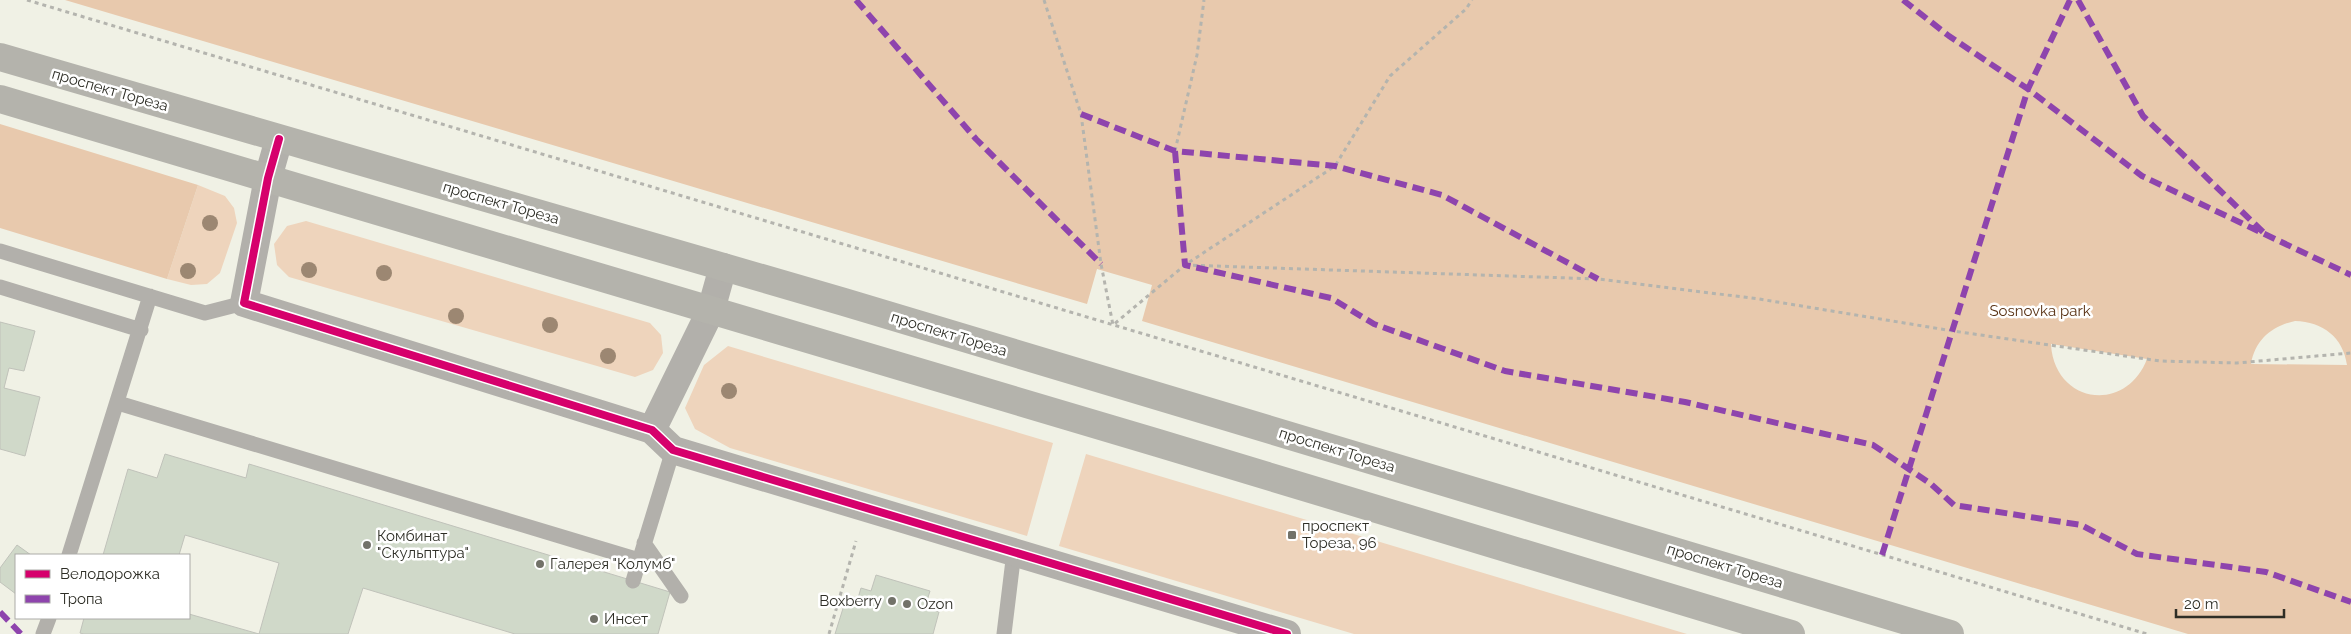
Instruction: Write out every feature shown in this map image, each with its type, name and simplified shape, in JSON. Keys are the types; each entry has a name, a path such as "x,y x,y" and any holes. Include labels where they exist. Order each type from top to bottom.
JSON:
{"main road":[{"name":"проспект Тореза","path":"0,57 724,267 1950,634"},
{"path":"0,99 1791,634"}],"street":[{"path":"278,139 268,178 244,303 652,430 673,450 1287,634"},
{"path":"652,430 711,310 724,267"}],"lane":[{"path":"0,251 205,313 244,303"},
{"path":"0,287 141,330"},
{"path":"69,554 141,330 150,296"},
{"path":"118,402 639,560"},
{"path":"633,581 673,450"},
{"path":"644,543 681,596"},
{"path":"1004,634 1014,552"},
{"path":"44,634 49,619"}],"path":[{"path":"27,0 2146,634"},
{"path":"1044,0 1081,114 1102,264 1113,325"},
{"path":"1175,151 1197,55 1204,0"},
{"path":"1113,325 1185,266 1335,166 1390,76 1466,9 1472,0"},
{"path":"1185,266 1598,280 1759,299 2160,362 2237,363 2351,353"},
{"path":"829,634 856,541"}],"shaded area":[{"path":"198,185 225,196 234,208 237,223 220,273 207,284 191,285 167,279"},
{"path":"306,221 650,323 661,335 663,353 653,370 635,377 289,277 277,265 274,244 287,226"},
{"path":"728,346 1053,443 1027,536 730,448 695,429 685,408 704,365"},
{"path":"1086,454 1687,634 1354,634 1059,546"}],"green space":[{"name":"Sosnovka park","path":"65,0 2351,0 2351,634 2188,634 1142,321 1152,285 1097,269 1087,304","holes":["2295,321 2314,324 2330,333 2341,346 2347,365 2251,364 2256,348 2266,335 2279,326","2051,344 2147,359 2137,377 2124,388 2108,394 2093,395 2078,390 2065,380 2055,365"]},
{"path":"0,124 198,185 167,279 0,228"}],"building":[{"path":"0,322 35,331 24,371 9,368 4,388 40,397 25,456 0,449"},
{"name":"Комбинат \"Скульптура\"","path":"165,454 246,478 249,464 670,592 658,634 515,634 363,588 348,634 259,634 279,563 185,535 179,554 103,554 128,469 157,478"},
{"path":"17,545 30,554 15,554 15,593 0,582 0,568"},
{"path":"876,575 930,591 925,607 939,612 933,634 835,634 845,602 856,605 861,588 871,591"},
{"path":"190,614 259,634 80,633 84,619 190,619"}],"marked path":[{"path":"856,0 976,139 1101,264"},
{"path":"1903,0 1949,36 2028,89 2142,176 2351,275"},
{"path":"1882,555 2028,89 2070,0"},
{"path":"2078,0 2143,116 2263,232"},
{"path":"1081,114 1175,151 1335,166 1442,195 1598,279"},
{"path":"1175,151 1185,265 1331,298 1374,324 1505,371 1685,402 1873,445 1931,484 1954,505 2081,525 2137,554 2266,572 2351,602"},
{"path":"0,612 21,634"}],"cycle path":[{"path":"279,139 268,178 244,303 652,430 673,450 1287,634"}],"place":[{"name":"проспект Тореза, 96","path":"1292,535"},
{"name":"Комбинат \"Скульптура\"","path":"367,545"},
{"name":"Галерея \"Колумб\"","path":"540,564"},
{"name":"Boxberry","path":"892,601"},
{"name":"Ozon","path":"907,604"},
{"name":"Инсет","path":"594,619"}]}
